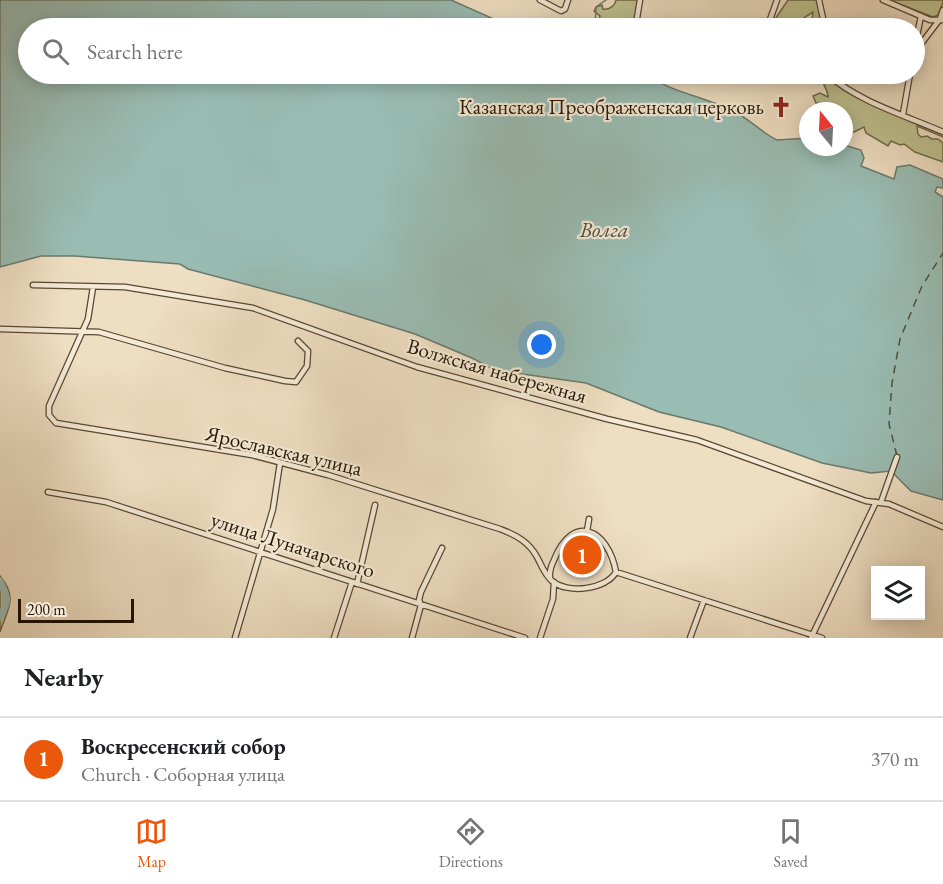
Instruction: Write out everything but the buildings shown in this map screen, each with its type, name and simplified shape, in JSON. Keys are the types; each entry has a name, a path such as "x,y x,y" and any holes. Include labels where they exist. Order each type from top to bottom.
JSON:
{"street":[{"path":"540,0 558,11 563,11 568,0"},
{"path":"639,18 640,0"},
{"path":"771,18 777,0"},
{"path":"819,0 823,18"},
{"path":"883,0 930,20 941,19"},
{"path":"925,39 941,19 943,10"},
{"path":"840,84 866,100 943,132"},
{"path":"903,114 908,84"},
{"name":"Волжская набережная","path":"33,285 146,290 253,308 417,367 608,419 697,440 866,501 878,502 943,527"},
{"name":"Ярославская улица","path":"93,287 88,319 49,406 49,415 56,423 252,455 328,475 510,533 524,541 534,551 545,573 552,580"},
{"path":"0,329 99,332 225,368 296,382 307,366 308,351 298,341"},
{"path":"811,636 878,502 897,457"},
{"path":"235,638 273,509 279,463"},
{"name":"улица Луначарского","path":"48,492 106,502 525,638"},
{"path":"334,638 354,583 375,505"},
{"path":"587,531 589,519"},
{"path":"540,638 553,599 549,572 561,546 570,536 587,531 597,534 602,540 616,572 822,638"},
{"path":"412,638 421,605 419,600 421,592 442,548"},
{"path":"552,580 570,587 589,587 606,582 616,572"},
{"path":"690,638 704,600"}],"green space":[{"path":"616,0 639,0 638,18 599,18 594,11 596,7 602,5 603,9 609,8"},
{"path":"788,0 817,0 822,18 812,18 813,12 804,18 776,18"},
{"path":"889,0 943,0 943,2 938,15 933,17"},
{"path":"824,84 839,84 943,133 943,137 917,126 921,137 938,139 943,143 943,162 915,152 904,144 900,145 891,141 888,146 866,133 864,127 853,132 853,102 816,102 813,96 820,93 828,97"},
{"path":"0,576 9,590 10,603 0,632"}],"water":[{"name":"Волга","path":"0,0 451,0 492,18 18,18 18,84 664,84 736,112 777,140 799,139 799,156 853,156 853,148 861,150 864,158 861,166 894,179 897,167 910,165 943,179 943,188 937,187 935,192 943,197 943,500 911,491 891,471 871,473 822,463 721,427 659,412 586,383 494,370 415,334 305,300 188,269 180,264 75,256 41,256 0,267"}],"waterway":[{"path":"595,18 596,7 606,0"},
{"path":"0,581 6,599 0,617"}],"ferry route":[{"path":"897,456 889,424 892,383 900,339 922,286 943,253"}],"place":[{"name":"Казанская Преображенская церковь","path":"781,107"},
{"name":"Воскресенский собор","path":"582,555"}]}
